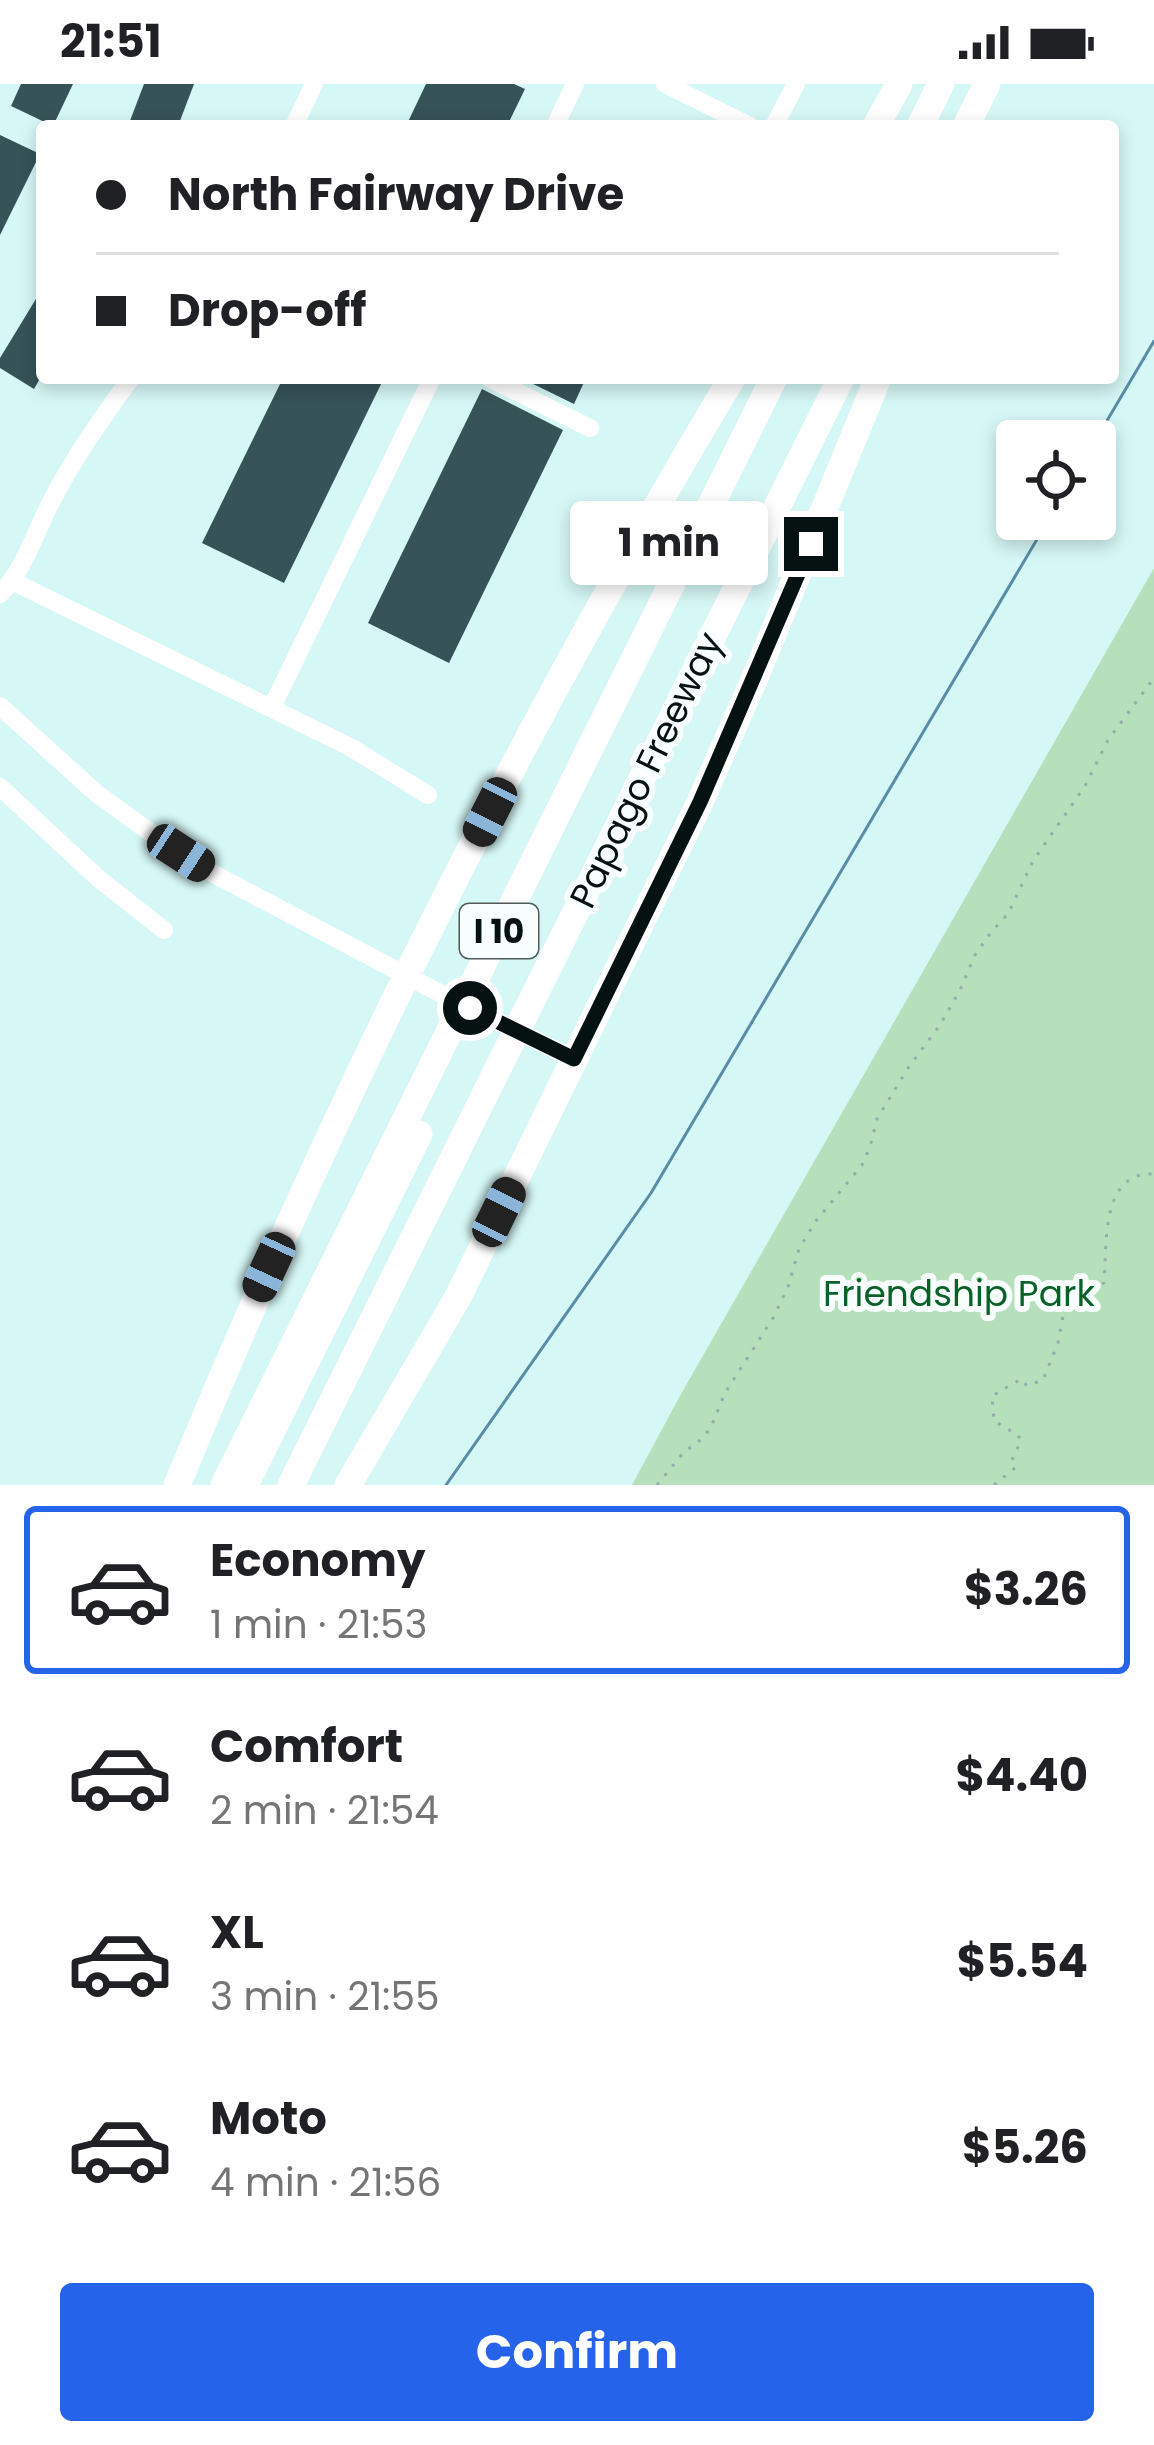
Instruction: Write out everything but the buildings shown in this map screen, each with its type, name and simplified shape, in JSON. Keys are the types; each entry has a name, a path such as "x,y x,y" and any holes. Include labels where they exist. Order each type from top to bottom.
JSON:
{"highway":[{"path":"879,120 899,84"},
{"path":"902,120 920,84"},
{"path":"923,120 941,84"},
{"path":"969,120 987,84"},
{"path":"989,120 1006,84"},
{"path":"177,1485 252,1304 419,982 564,670 728,384"},
{"name":"Papago Freeway","path":"224,1485 771,384"},
{"path":"245,1485 792,384"},
{"name":"Papago Freeway","path":"291,1485 838,384"},
{"path":"348,1485 458,1297 561,1053 700,802 876,384"}],"street":[{"path":"297,120 314,84"},
{"path":"558,120 575,84"},
{"path":"665,84 738,120"},
{"path":"776,120 796,84"},
{"path":"127,384 51,500 6,588 272,707 428,795"},
{"path":"272,707 429,384"},
{"path":"501,384 590,428"},
{"path":"0,706 96,793 212,873 561,1053"},
{"path":"3,799 164,930"}],"path":[{"path":"657,1485 711,1427 725,1393 773,1318 815,1222 862,1165 877,1119 940,1024 975,955 1008,914 1034,861 1108,740 1154,677"},
{"path":"994,1485 1015,1468 1013,1456 1021,1442 1018,1435 994,1421 992,1396 1022,1378 1027,1386 1043,1380 1073,1293 1104,1283 1108,1226 1122,1184 1140,1173 1154,1174"}],"green space":[{"name":"Friendship Park","path":"1154,568 1154,1485 632,1485 681,1394"}],"waterway":[{"path":"1107,420 1154,341"},
{"path":"446,1485 651,1193 1037,540"}],"route":[{"path":"470,1008 574,1059 700,802 811,544"}]}
